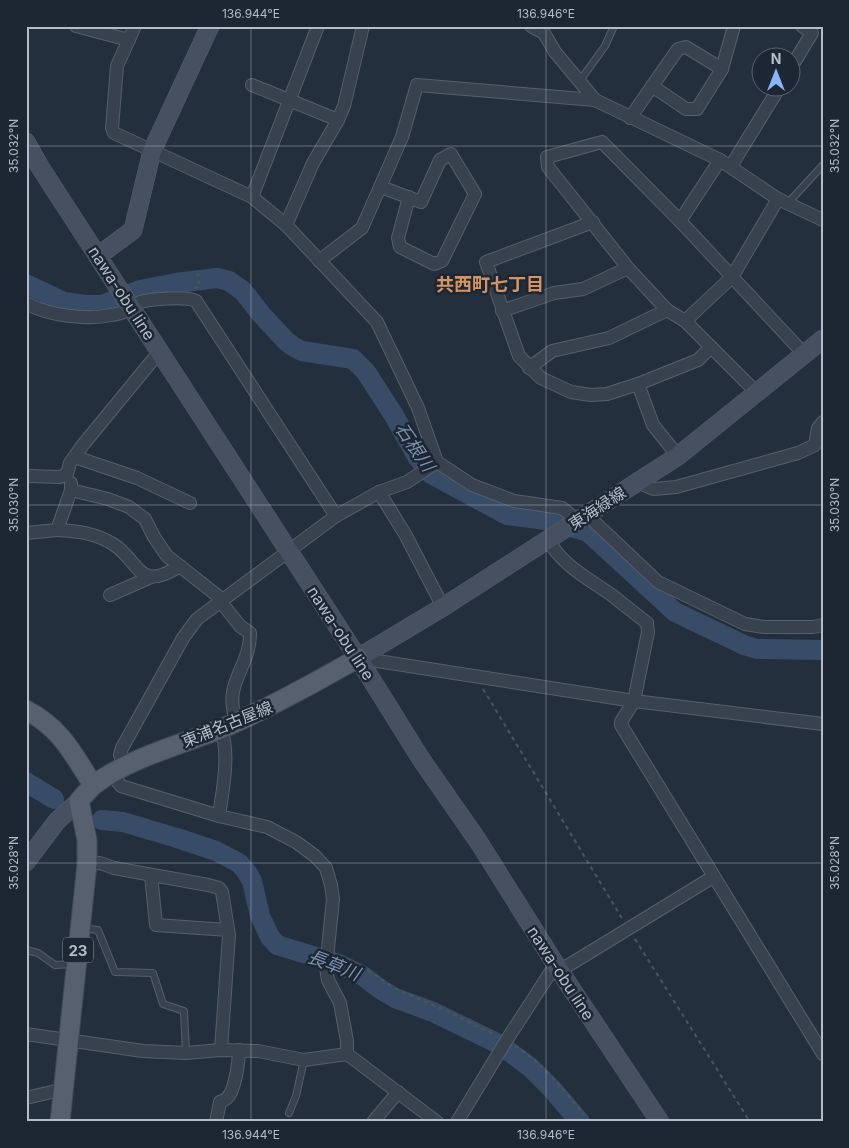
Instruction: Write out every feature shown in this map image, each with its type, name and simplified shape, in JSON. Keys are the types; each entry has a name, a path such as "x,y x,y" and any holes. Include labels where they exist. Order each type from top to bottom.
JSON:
{"main road":[{"path":"98,256 133,230 152,151 210,26"},
{"name":"nawa-obu line","path":"26,142 40,167 358,658 421,759 478,841 559,970 660,1122"},
{"name":"東海緑線","path":"358,658 443,607 678,456 823,339"},
{"name":"東浦名古屋線","path":"79,801 93,785 119,770 281,702 358,658"},
{"path":"26,710 36,715 62,737 93,785"},
{"path":"26,862 56,821 79,801"},
{"name":"23","path":"60,1122 87,864 87,840 79,801"}],"street":[{"path":"76,26 129,40"},
{"path":"135,26 118,66 112,128 114,133 252,197 286,225 377,322 418,408 437,462 472,485 514,501 562,508 580,518 658,582 745,624 764,627 813,627 823,625"},
{"path":"252,197 318,26"},
{"path":"286,225 313,163 344,106 363,26"},
{"path":"531,26 544,33 555,52 595,100"},
{"path":"652,86 686,109 697,109 722,69 734,26"},
{"path":"802,26 812,32 802,49"},
{"path":"630,118 678,49 686,48 722,69"},
{"path":"252,85 338,120"},
{"path":"320,261 362,228 402,138 417,85 595,100 725,163 783,201 823,220"},
{"path":"680,221 772,98"},
{"path":"757,394 685,321 667,310 628,268 548,166 547,157 602,142 680,221 805,354"},
{"path":"380,187 409,197 421,202 440,160 451,154 475,194 442,261 434,264 400,246 398,238 409,197"},
{"path":"685,321 732,277 783,201"},
{"path":"593,222 486,262 519,356 529,368 541,378 571,392 607,394 698,360 711,347"},
{"path":"502,311 554,293 582,289 628,268"},
{"path":"26,303 67,316 94,318 114,315 125,299 138,302 180,298 191,299 196,302 336,516"},
{"path":"529,368 552,351 609,338 667,310"},
{"path":"57,530 71,490 71,480 67,474 70,463 160,351"},
{"path":"638,384 653,425 678,456"},
{"path":"641,479 646,486 654,489 676,487 798,453 815,445 818,428 823,422"},
{"path":"75,457 137,478 190,503"},
{"path":"347,1054 347,1041 340,1003 330,986 326,968 333,899 326,868 316,856 296,842 267,827 219,816 121,786 120,755 122,748 183,638 197,620 336,516 379,492 407,482 437,462"},
{"path":"26,476 60,477 67,474"},
{"path":"71,490 129,507 145,519 163,552 222,601 240,626 250,633 249,645 232,692 229,725 225,740 219,816"},
{"path":"379,492 405,534 443,607"},
{"path":"26,533 57,530 84,532 101,537 122,551 138,570 151,577"},
{"path":"552,538 555,552 569,567 613,596 647,623 648,632 634,701 621,725 823,1054"},
{"path":"110,595 151,577 163,575 180,566"},
{"path":"358,658 634,701 823,724"},
{"path":"87,864 100,863 114,868 219,888 222,892 228,930 221,1050"},
{"path":"151,875 156,925 228,930"},
{"path":"457,1122 550,973 559,970 629,929 713,877"},
{"path":"26,1034 142,1051 186,1053 240,1050 258,1051 304,1060 347,1054 437,1122"},
{"path":"216,1122 220,1102 228,1098 232,1090 240,1050"},
{"path":"26,1098 64,1089"},
{"path":"376,1120 398,1092"}],"lane":[{"path":"580,82 605,46 614,26"},
{"path":"783,201 823,165"},
{"path":"80,928 98,930 115,972 154,973 163,1004 184,1011 186,1053"},
{"path":"26,950 38,953 55,965 77,964"},
{"path":"289,1113 296,1096 304,1060"}],"path":[{"path":"475,676 629,929 750,1122"},
{"path":"328,952 374,974 394,988 449,1012 506,1041 533,1059 547,1072 584,1115"}],"waterway":[{"name":"石根川","path":"26,284 64,302 102,305 140,290 176,283 217,278 229,281 243,291 261,314 294,347 302,351 353,359 366,372 418,458 431,474 507,515 546,520 588,532 675,612 744,645 757,649 823,650"},
{"name":"長草川","path":"26,782 54,799"},
{"name":"長草川","path":"102,820 123,822 177,838 216,851 239,863 252,881 260,916 270,937 277,945 339,964 363,976 395,998 433,1012 499,1044 530,1067 553,1090 580,1122"}],"district":[{"name":"共西町七丁目","path":"490,284"}]}
